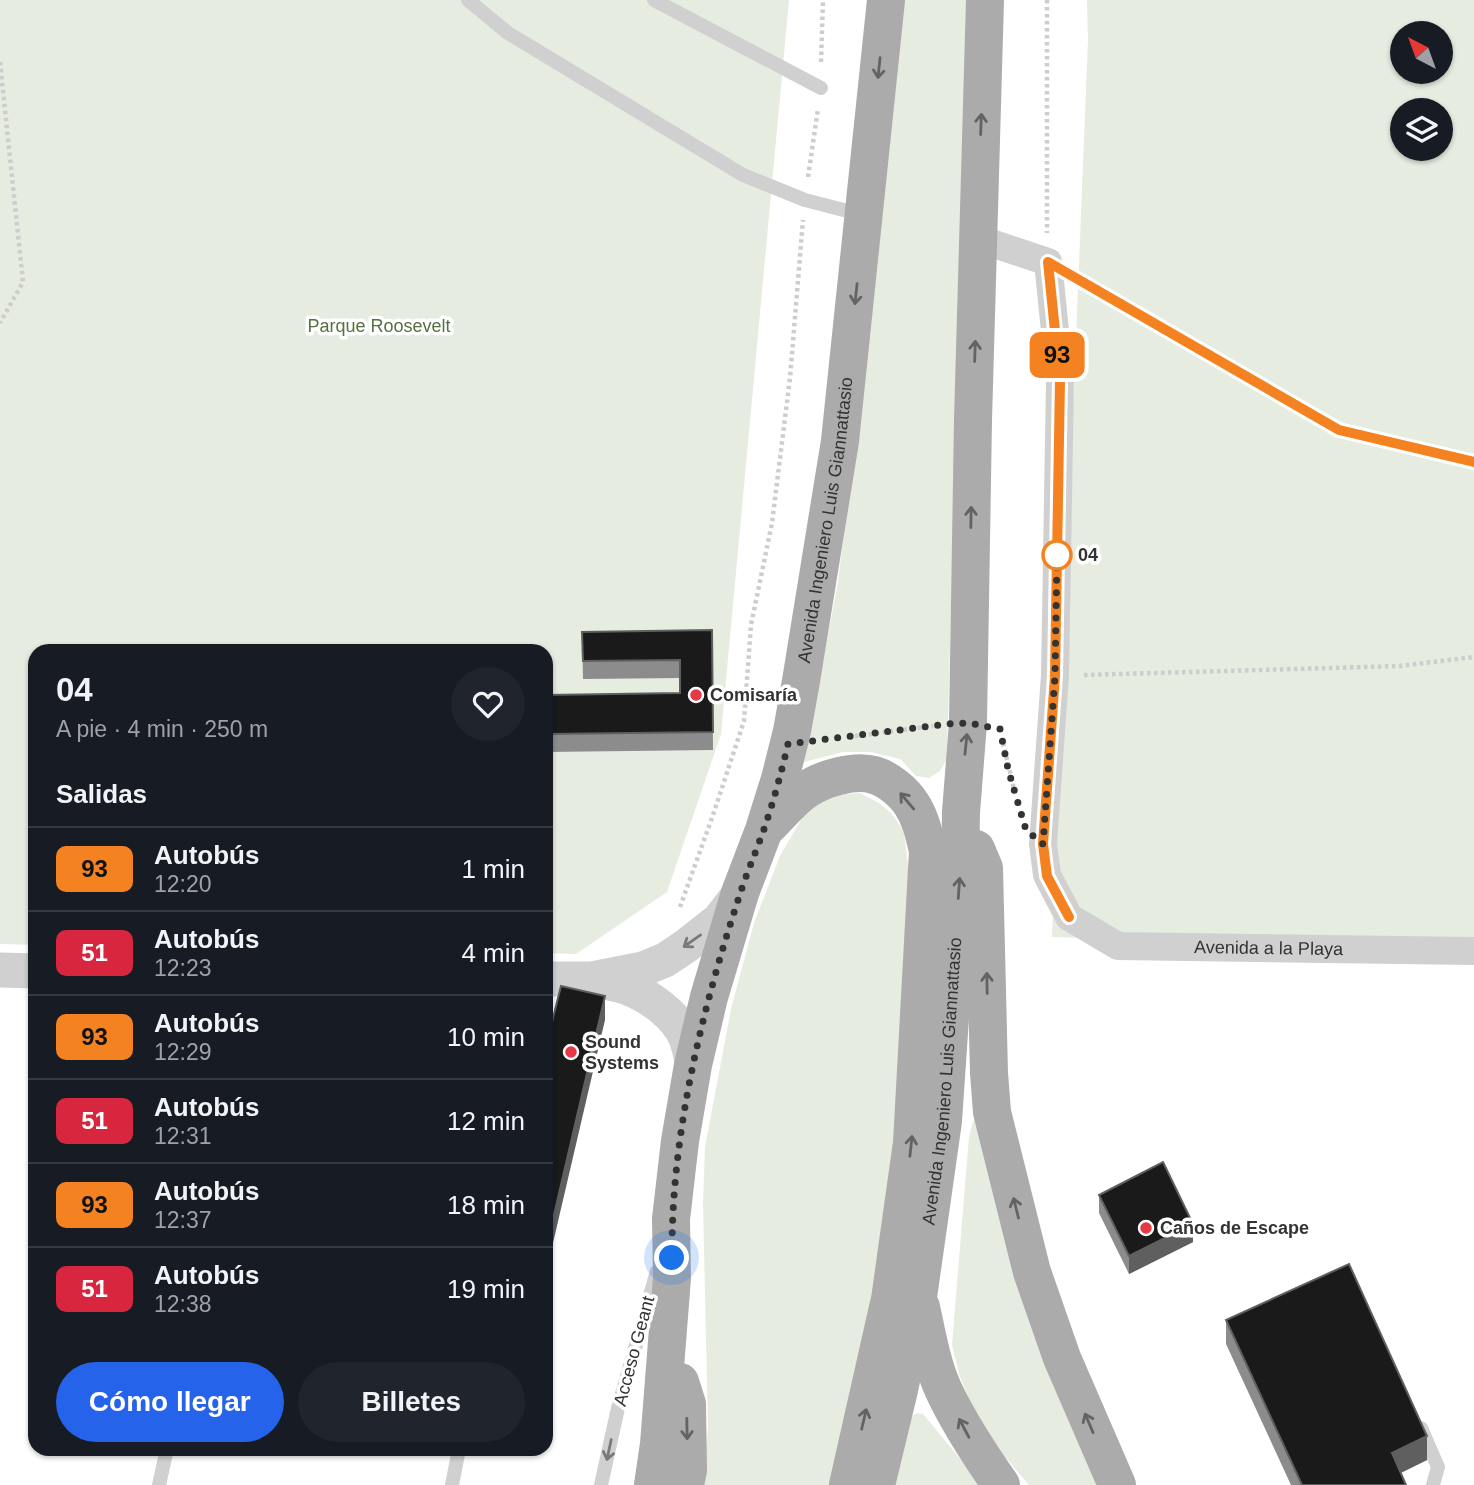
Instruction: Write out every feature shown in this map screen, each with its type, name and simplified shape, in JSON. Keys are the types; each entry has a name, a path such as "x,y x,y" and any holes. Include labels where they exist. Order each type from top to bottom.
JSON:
{"main road":[{"name":"Avenida Ingeniero Luis Giannattasio","path":"653,1485 659,1444 672,1278 671,1219 680,1141 693,1065 713,984 740,893 764,830 792,731 840,441 886,0"},
{"name":"Avenida Ingeniero Luis Giannattasio","path":"876,1485 918,1297 943,1121 968,723 973,419 985,0"},
{"path":"764,830 804,791 825,779 849,774 872,774 892,784 911,803 922,823 928,851 912,1143 890,1299 848,1485"},
{"path":"961,812 984,868 992,1112 1032,1272 1062,1358 1117,1485"},
{"path":"903,1206 918,1297 943,1390 973,1444 1001,1485"},
{"path":"667,1339 687,1404 688,1470 685,1485"}],"street":[{"path":"979,239 1048,262 1060,380 1055,676 1043,844"},
{"name":"Avenida a la Playa","path":"1043,844 1047,876 1069,917 1118,946 1474,951"},
{"path":"553,979 592,979 643,969 665,960 719,920 740,893"},
{"path":"0,970 28,971"},
{"path":"592,979 645,996 666,1011 686,1038 693,1065"}],"lane":[{"path":"468,0 508,33 743,175 804,200 864,215"},
{"path":"654,0 821,88"},
{"path":"1048,262 1339,430 1474,462"},
{"name":"Acceso Geant","path":"601,1485 618,1408 671,1219"},
{"path":"1416,1418 1438,1467 1433,1485"},
{"path":"159,1485 165,1456"},
{"path":"452,1485 458,1456"}],"path":[{"path":"674,916 713,815 744,721 751,625 772,523 790,378 804,200 821,88 823,0"},
{"path":"1047,0 1048,262"},
{"path":"0,62 23,282 0,323"},
{"path":"1055,676 1400,666 1474,657"},
{"path":"855,736 947,724 968,723 1000,729 1008,769 1026,830 1043,844"}],"green space":[{"name":"Parque Roosevelt","path":"0,0 789,0 721,734 667,892 576,954 553,953 553,644 28,644 28,945 0,944"},
{"path":"901,0 967,0 947,759 940,771 929,778 916,776 900,759 871,752 843,752 804,762 838,582 865,367"},
{"path":"1087,0 1474,0 1474,949 1052,937 1088,40"},
{"path":"860,793 891,813 904,831 909,876 897,1122 868,1316 837,1485 703,1485 708,1427 703,1203 705,1147 731,1009 754,923 780,856 802,818 830,797"},
{"path":"978,1119 1099,1485 1029,1485 994,1444 973,1409 959,1374 952,1345 969,1137 973,1121"},
{"path":"923,1414 982,1485 895,1485 912,1416"}],"building":[{"path":"712,630 713,732 553,734 553,695 680,693 680,660 583,661 582,632"},
{"path":"561,986 605,996 553,1219 553,1018"},
{"name":"Caños de Escape","path":"1163,1162 1193,1224 1129,1256 1099,1195"},
{"path":"1349,1264 1427,1436 1392,1453 1406,1485 1302,1485 1226,1320"}],"bus line":[{"name":"93","path":"1069,917 1047,876 1043,844 1055,676 1060,380 1048,262 1339,430 1474,462"}],"place":[{"name":"04","path":"1057,555"},
{"name":"Comisaría","path":"696,695"},
{"name":"Sound Systems","path":"571,1052"},
{"name":"Caños de Escape","path":"1146,1228"}],"route":[{"path":"672,1258 671,1219 680,1141 693,1065 724,945 764,830 788,744 947,724 968,723 1000,729 1008,769 1026,830 1043,844 1055,676 1057,555"}]}
